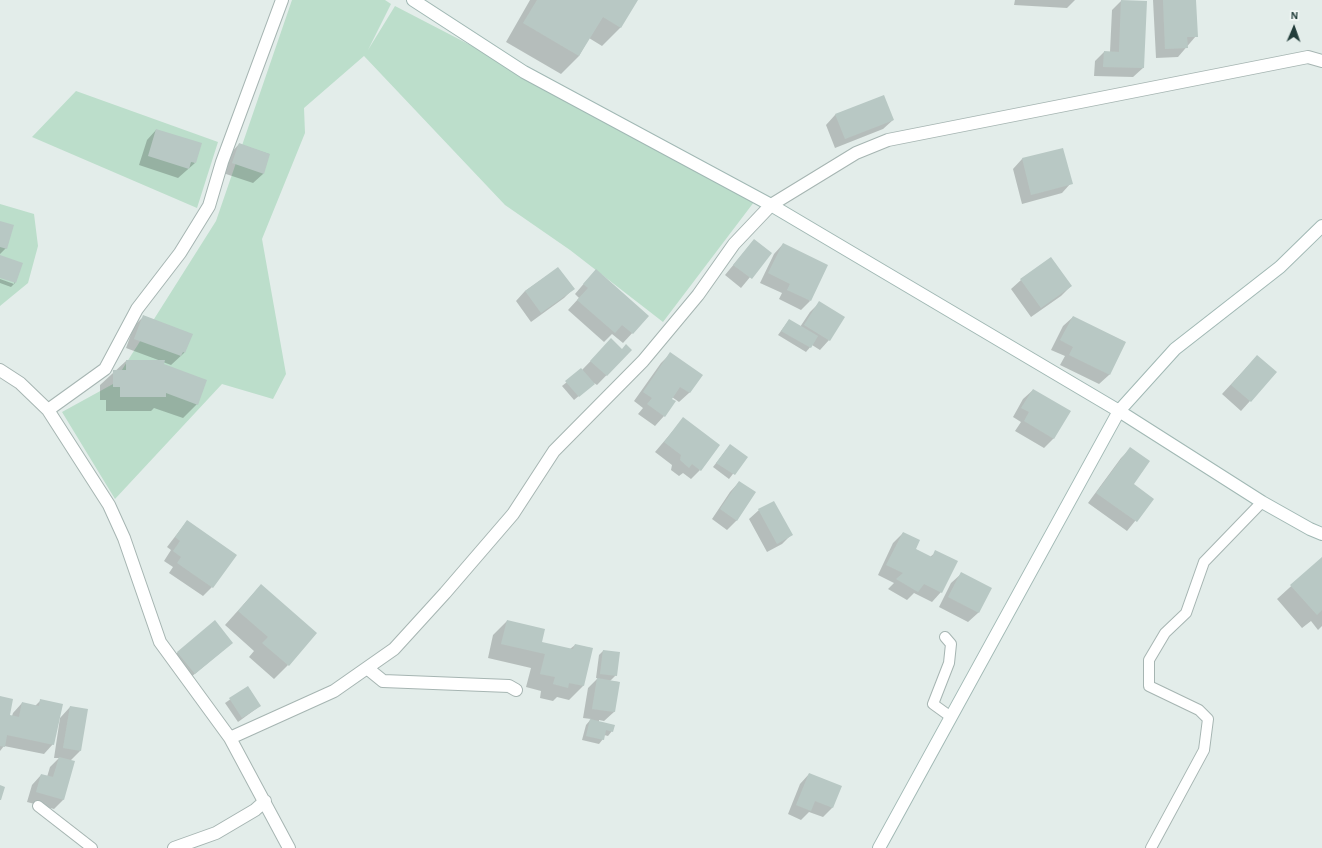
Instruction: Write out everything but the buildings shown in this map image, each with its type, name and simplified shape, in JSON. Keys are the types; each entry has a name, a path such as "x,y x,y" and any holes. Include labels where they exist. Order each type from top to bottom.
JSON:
{"street":[{"path":"48,410 105,369 137,308 180,253 209,206 222,162 282,0"},
{"path":"413,0 524,72 771,205 1119,411 1262,502 1310,529 1322,534"},
{"path":"230,738 334,691 394,648 445,593 513,514 554,451 643,361 698,295 734,244 771,205 856,154 888,140 1308,57 1322,61"},
{"path":"879,848 1119,411 1175,349 1280,267 1322,226"},
{"path":"0,370 20,382 48,410 109,505 124,538 160,642 230,738 266,801 289,848"},
{"path":"367,668 384,681 509,686 516,690"},
{"path":"174,848 216,833 255,810 266,801"}],"lane":[{"path":"1151,848 1204,750 1208,719 1199,710 1150,686 1149,660 1165,633 1186,613 1204,562 1262,502"},
{"path":"945,637 951,644 949,663 933,704 951,717"},
{"path":"38,806 92,848"}],"green space":[{"path":"292,0 385,0 391,4 368,50 395,6 582,103 754,202 663,322 570,250 505,205 364,56 304,108 305,133 262,239 286,374 273,399 222,384 115,499 62,412 113,384 216,221"},
{"path":"76,91 218,142 197,208 32,137"},
{"path":"0,204 34,214 38,246 28,283 0,306"}]}
